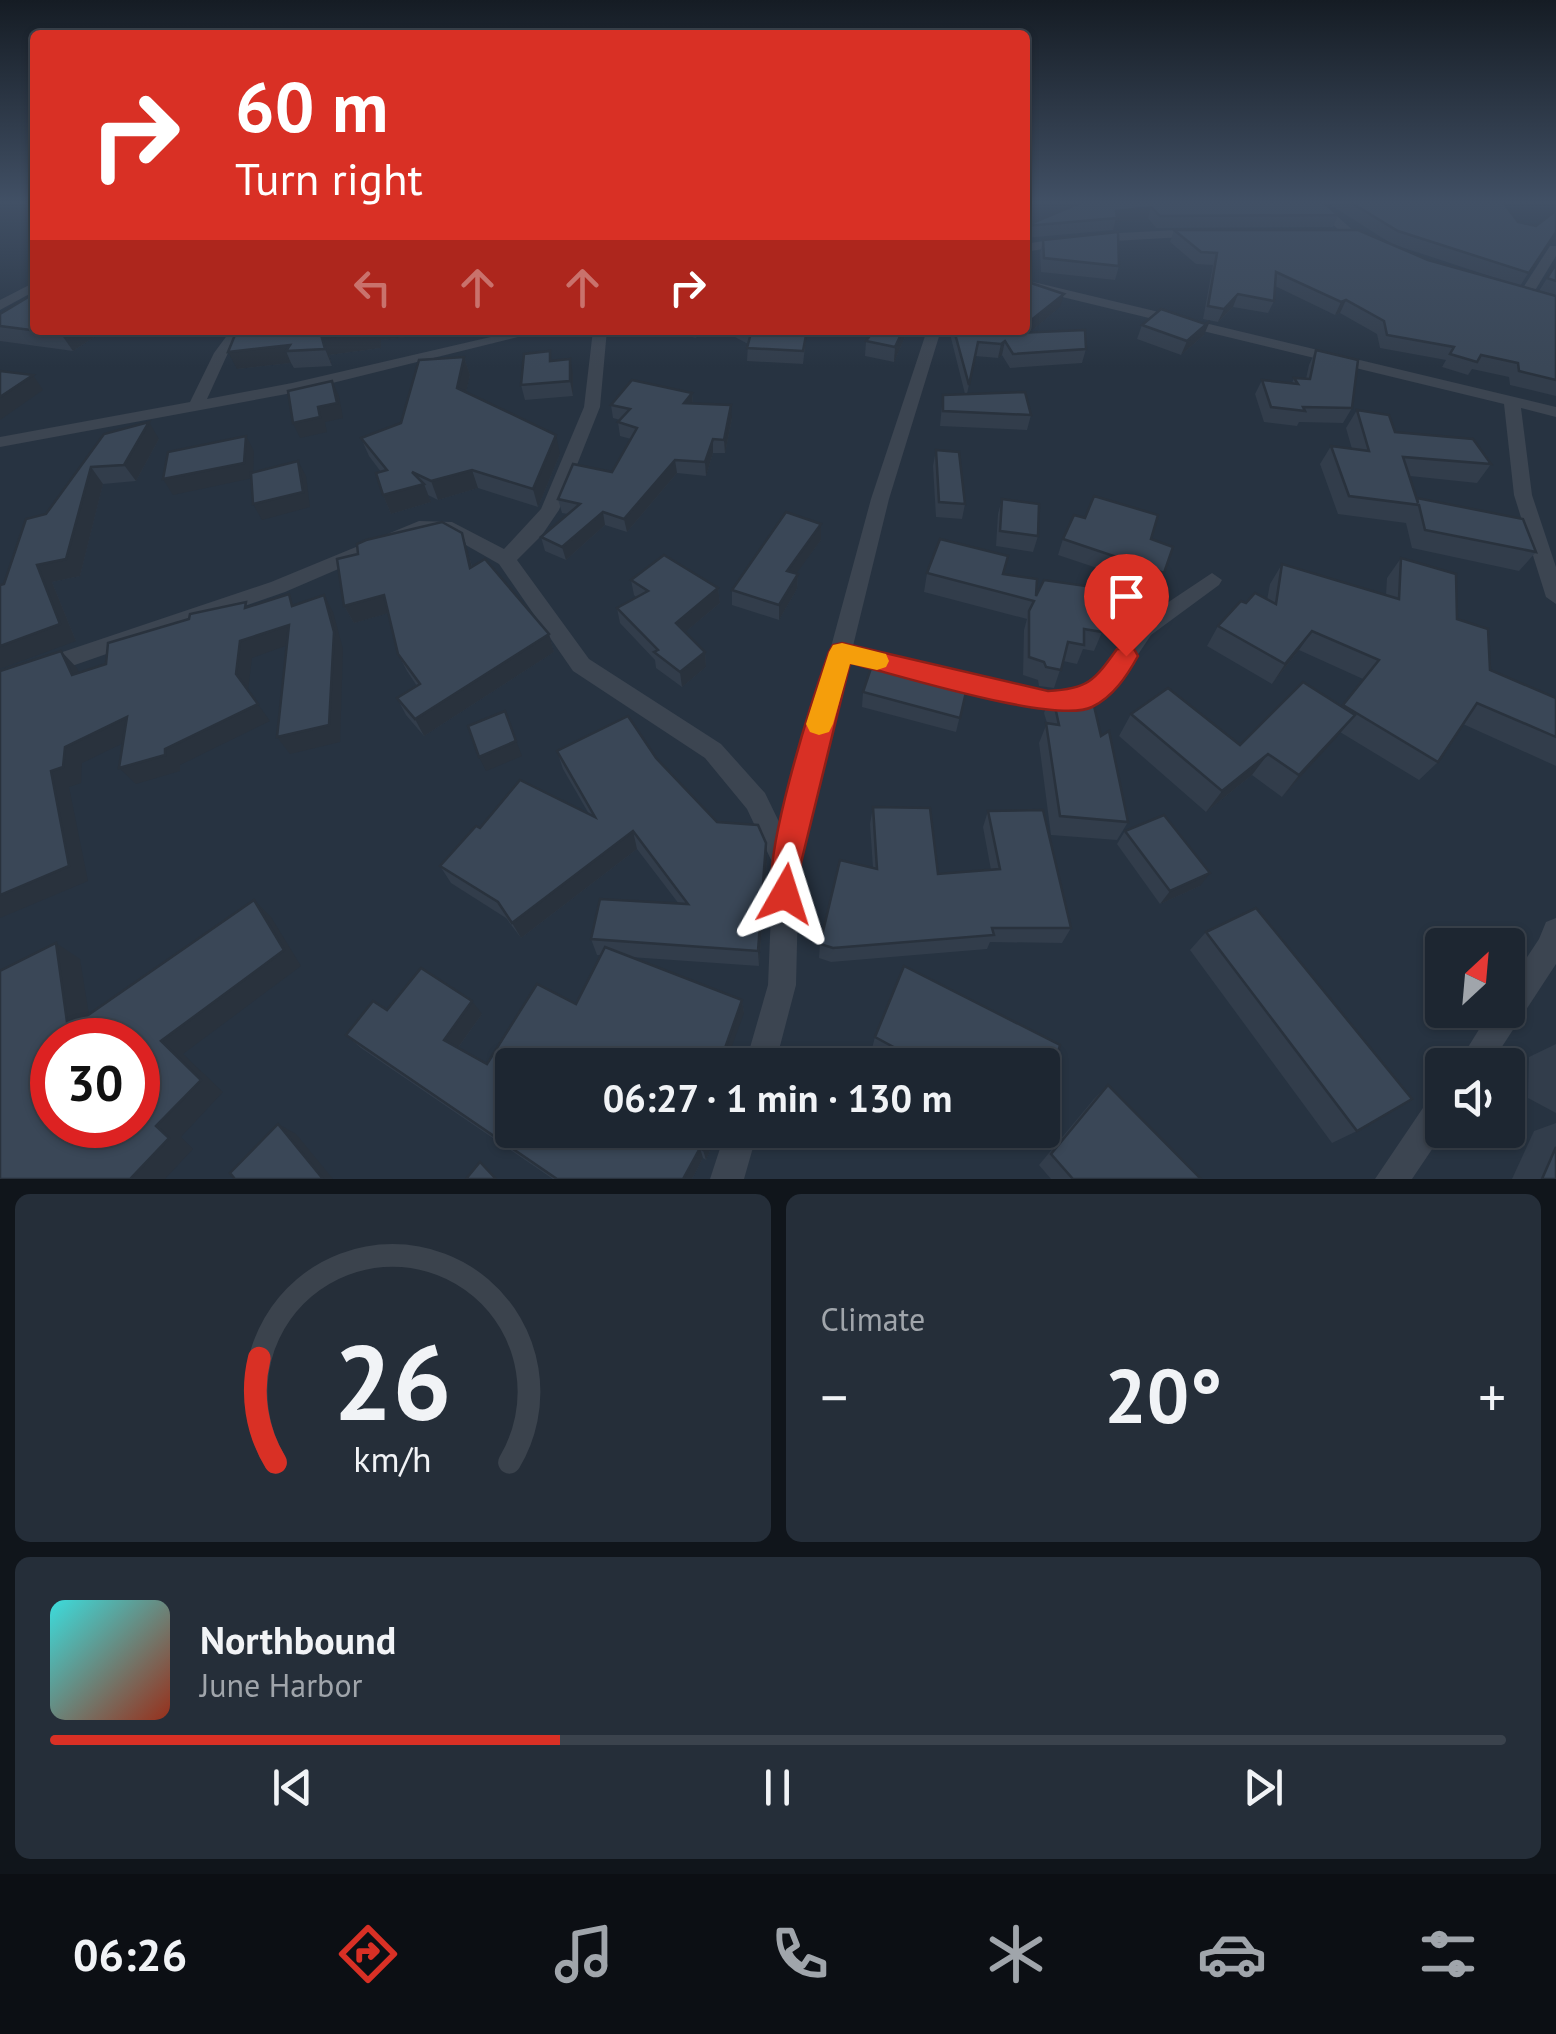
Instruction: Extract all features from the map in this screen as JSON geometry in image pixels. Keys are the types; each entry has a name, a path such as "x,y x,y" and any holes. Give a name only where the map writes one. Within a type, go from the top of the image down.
{"street":[{"path":"1526,294 1549,257"},
{"path":"1030,285 1556,412"},
{"path":"1507,288 1541,299"},
{"path":"0,306 30,289"},
{"path":"196,406 221,352 234,335"},
{"path":"0,442 292,388 518,335"},
{"path":"506,558 535,531 550,510 592,408 599,335"},
{"path":"765,1048 782,985 786,863 880,499 932,335"},
{"path":"1512,402 1523,495 1556,597"},
{"path":"0,682 278,587 418,526 446,526 506,558 581,664 713,751 756,801 786,863"},
{"path":"842,652 1048,701 1084,700 1107,683 1144,629 1212,580"},
{"path":"1483,1048 1556,932"},
{"path":"1392,1179 1425,1131"},
{"path":"727,1179 736,1148"}],"building":[{"path":"1119,257 1119,266 1044,258"},
{"path":"1216,257 1421,257 1556,296 1556,380 1519,371 1518,363 1481,355 1477,362 1450,354 1454,347 1387,335 1384,321 1346,300 1341,302 1276,272 1274,301 1238,294 1224,309 1208,306"},
{"path":"1479,257 1540,257 1529,273"},
{"path":"1556,264 1556,281 1547,278"},
{"path":"1030,283 1064,294 1030,321"},
{"path":"30,296 30,330 0,326 0,314"},
{"path":"1161,309 1205,324 1210,321 1187,341 1142,325"},
{"path":"1085,330 1086,349 1013,354 1005,341 978,342 969,385 955,335"},
{"path":"235,335 342,335 322,338 325,349 286,351 290,345 228,352"},
{"path":"750,335 806,335 803,351 747,348"},
{"path":"870,335 901,335 895,347 866,341"},
{"path":"1316,350 1358,360 1352,408 1303,407 1305,411 1271,407 1262,380 1298,384 1294,378 1310,379"},
{"path":"550,351 550,361 570,359 570,381 521,385 524,354"},
{"path":"464,357 457,388 556,435 533,489 472,470 431,481 412,472 424,484 383,495 376,473 387,470 361,438 401,423 419,360"},
{"path":"0,371 33,375 0,397"},
{"path":"632,380 692,393 684,403 731,405 724,440 713,439 705,462 675,460 624,519 603,512 562,547 541,537 580,504 558,499 573,464 612,472 637,428 618,422 630,409 611,405"},
{"path":"332,381 337,403 318,407 320,417 293,423 288,391"},
{"path":"1025,392 1031,415 943,411 943,395"},
{"path":"1357,410 1389,415 1395,432 1473,439 1491,464 1403,457 1418,503 1417,498 1523,519 1536,552 1425,530 1419,505 1349,496 1331,446 1369,451"},
{"path":"149,422 124,465 91,467 66,559 37,565 60,624 0,646 0,585 4,584 26,519 46,514 104,434"},
{"path":"246,436 244,463 163,479 168,452"},
{"path":"936,450 959,452 965,504 939,502"},
{"path":"298,461 303,492 253,504 251,473"},
{"path":"1094,496 1158,515 1151,539 1173,547 1164,573 1063,539 1074,515 1085,518"},
{"path":"1002,499 1039,504 1038,536 1000,531"},
{"path":"786,512 821,524 787,571 798,574 779,605 732,590"},
{"path":"442,522 462,533 470,568 485,559 549,634 415,719 397,698 420,684 398,654 384,595 344,606 337,559 358,554 357,544 366,540"},
{"path":"940,539 1008,556 1003,574 1037,579 1036,596 1044,580 1100,588 1102,632 1084,629 1084,645 1068,642 1061,670 1046,667 1044,662 1029,657 1029,611 1034,601 927,573"},
{"path":"664,555 718,588 676,623 705,652 680,672 654,652 658,650 617,608 648,591 631,580"},
{"path":"1401,558 1456,574 1457,619 1488,629 1490,670 1556,698 1556,737 1477,703 1438,762 1343,705 1379,660 1312,631 1285,664 1218,626 1241,601 1246,603 1255,593 1276,604 1282,564 1399,599"},
{"path":"289,594 292,606 324,595 334,632 329,725 277,737 289,625 240,641 236,674 258,704 165,749 165,755 119,768 127,717 65,747 63,767 51,771 69,866 0,895 0,671 61,651 72,675 106,664 108,643 189,619 190,614 246,602 245,608"},
{"path":"875,656 969,679 960,718 863,692"},
{"path":"1303,682 1355,715 1299,775 1268,754 1222,791 1131,714 1168,688 1240,745"},
{"path":"1052,693 1091,693 1101,736 1109,731 1128,822 1060,816 1046,723 1059,725"},
{"path":"505,711 516,741 479,757 468,726"},
{"path":"628,716 656,758 717,822 758,825 766,843 758,951 591,939 600,899 688,904 633,831 512,923 498,902 440,866 476,826 480,828 520,780 595,817 557,751"},
{"path":"873,807 930,808 938,874 1000,869 988,811 1043,810 1071,928 992,928 994,935 833,948 820,944 840,860 877,869"},
{"path":"1164,815 1210,873 1170,891 1125,831"},
{"path":"254,900 284,950 161,1041 201,1080 160,1122 160,1018 84,1018"},
{"path":"1256,908 1412,1099 1357,1131 1206,932"},
{"path":"56,943 66,1018 30,1018 30,1148 159,1148 130,1179 0,1179 0,971"},
{"path":"605,947 742,1000 725,1048 497,1048 537,984 576,1004"},
{"path":"904,966 1060,1045 895,1048 875,1037"},
{"path":"421,968 472,1001 444,1040 487,1064 495,1051 495,1137 346,1035 373,1001 387,1010"},
{"path":"1108,1085 1201,1179 1073,1179 1051,1154 1060,1148"},
{"path":"278,1124 323,1179 235,1179 230,1173"},
{"path":"160,1130 169,1138 160,1147"},
{"path":"1556,1147 1556,1179 1542,1179"},
{"path":"512,1148 700,1148 683,1179 557,1179"},
{"path":"480,1162 496,1179 466,1179"}],"slow traffic":[{"path":"819,724 842,652 877,661"}],"route":[{"path":"785,894 786,863 826,698 842,652 1048,701 1084,700 1107,683 1126,656"}]}
